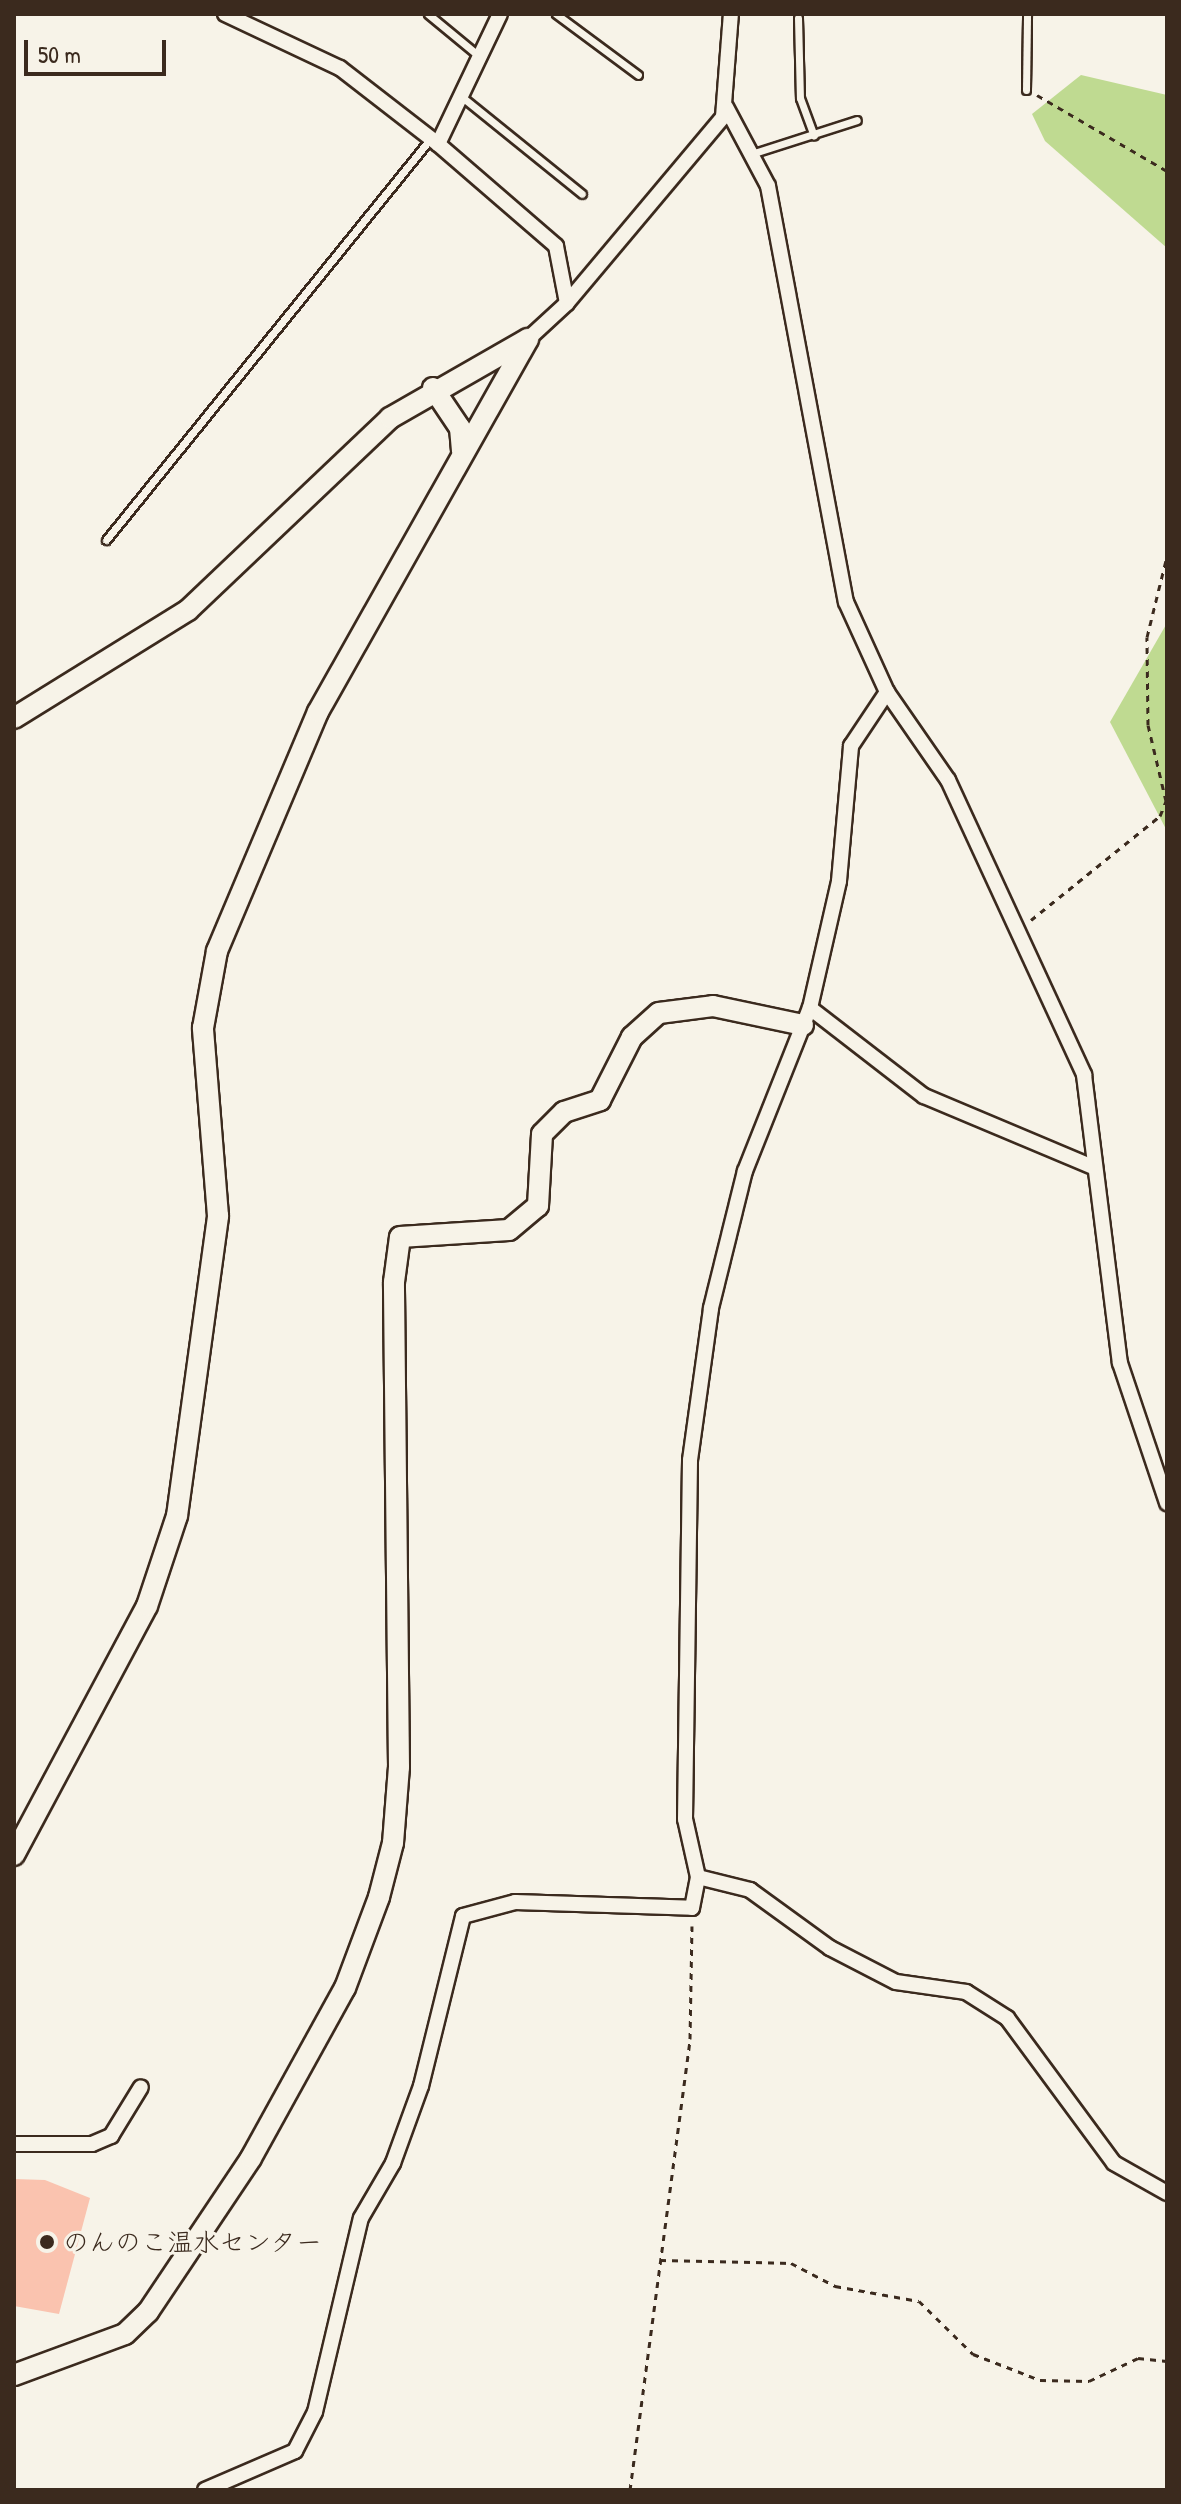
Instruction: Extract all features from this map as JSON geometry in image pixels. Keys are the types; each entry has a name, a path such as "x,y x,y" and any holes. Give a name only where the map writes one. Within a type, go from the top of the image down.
{"street":[{"path":"225,14 340,68 434,141 556,246 567,303"},
{"path":"434,141 462,97 500,14"},
{"path":"731,14 726,107 768,186 846,602 887,692 948,780 1084,1075 1093,1167 1120,1363 1167,1503"},
{"path":"14,718 188,610 390,418 433,388 528,339 567,303 680,173 726,107"},
{"path":"14,1855 147,1606 177,1516 218,1216 203,1028 217,951 318,712 462,451 528,339"},
{"path":"433,388 460,428 462,451"},
{"path":"205,2490 295,2451 315,2412 361,2218 393,2163 421,2086 463,1916 515,1902 692,1908 698,1877 685,1819 690,1460 711,1308 745,1171 807,1016 839,881 851,746 887,692"},
{"path":"14,2375 125,2334 148,2312 251,2158 345,1988 379,1897 393,1843 399,1767 394,1282 400,1237 509,1230 538,1206 542,1134 564,1112 600,1100 632,1037 659,1013 713,1006 807,1016 924,1096 1093,1167"},
{"path":"698,1877 750,1890 830,1948 896,1982 966,1992 1007,2018 1114,2163 1167,2193"},
{"path":"14,2144 92,2144 111,2136 141,2087"}],"lane":[{"path":"428,14 481,58"},
{"path":"556,14 638,75"},
{"path":"1026,90 1027,14"},
{"path":"798,18 800,98 814,136"},
{"path":"462,97 582,194"},
{"path":"751,154 857,120"},
{"path":"106,540 434,141"}],"path":[{"path":"1026,90 1167,171"},
{"path":"1016,932 1160,816 1166,801 1148,725 1147,637 1167,556"},
{"path":"630,2490 690,2039 692,1908"},
{"path":"660,2260 791,2263 835,2286 919,2301 973,2354 1040,2380 1089,2381 1138,2358 1167,2361"}],"green space":[{"path":"1081,75 1167,95 1167,248 1045,141 1032,114"},
{"path":"1167,623 1167,831 1110,722"}],"building":[{"name":"のんのこ温水センター","path":"14,2179 45,2180 90,2198 59,2314 14,2306"}],"place":[{"name":"のんのこ温水センター","path":"47,2242"}]}
